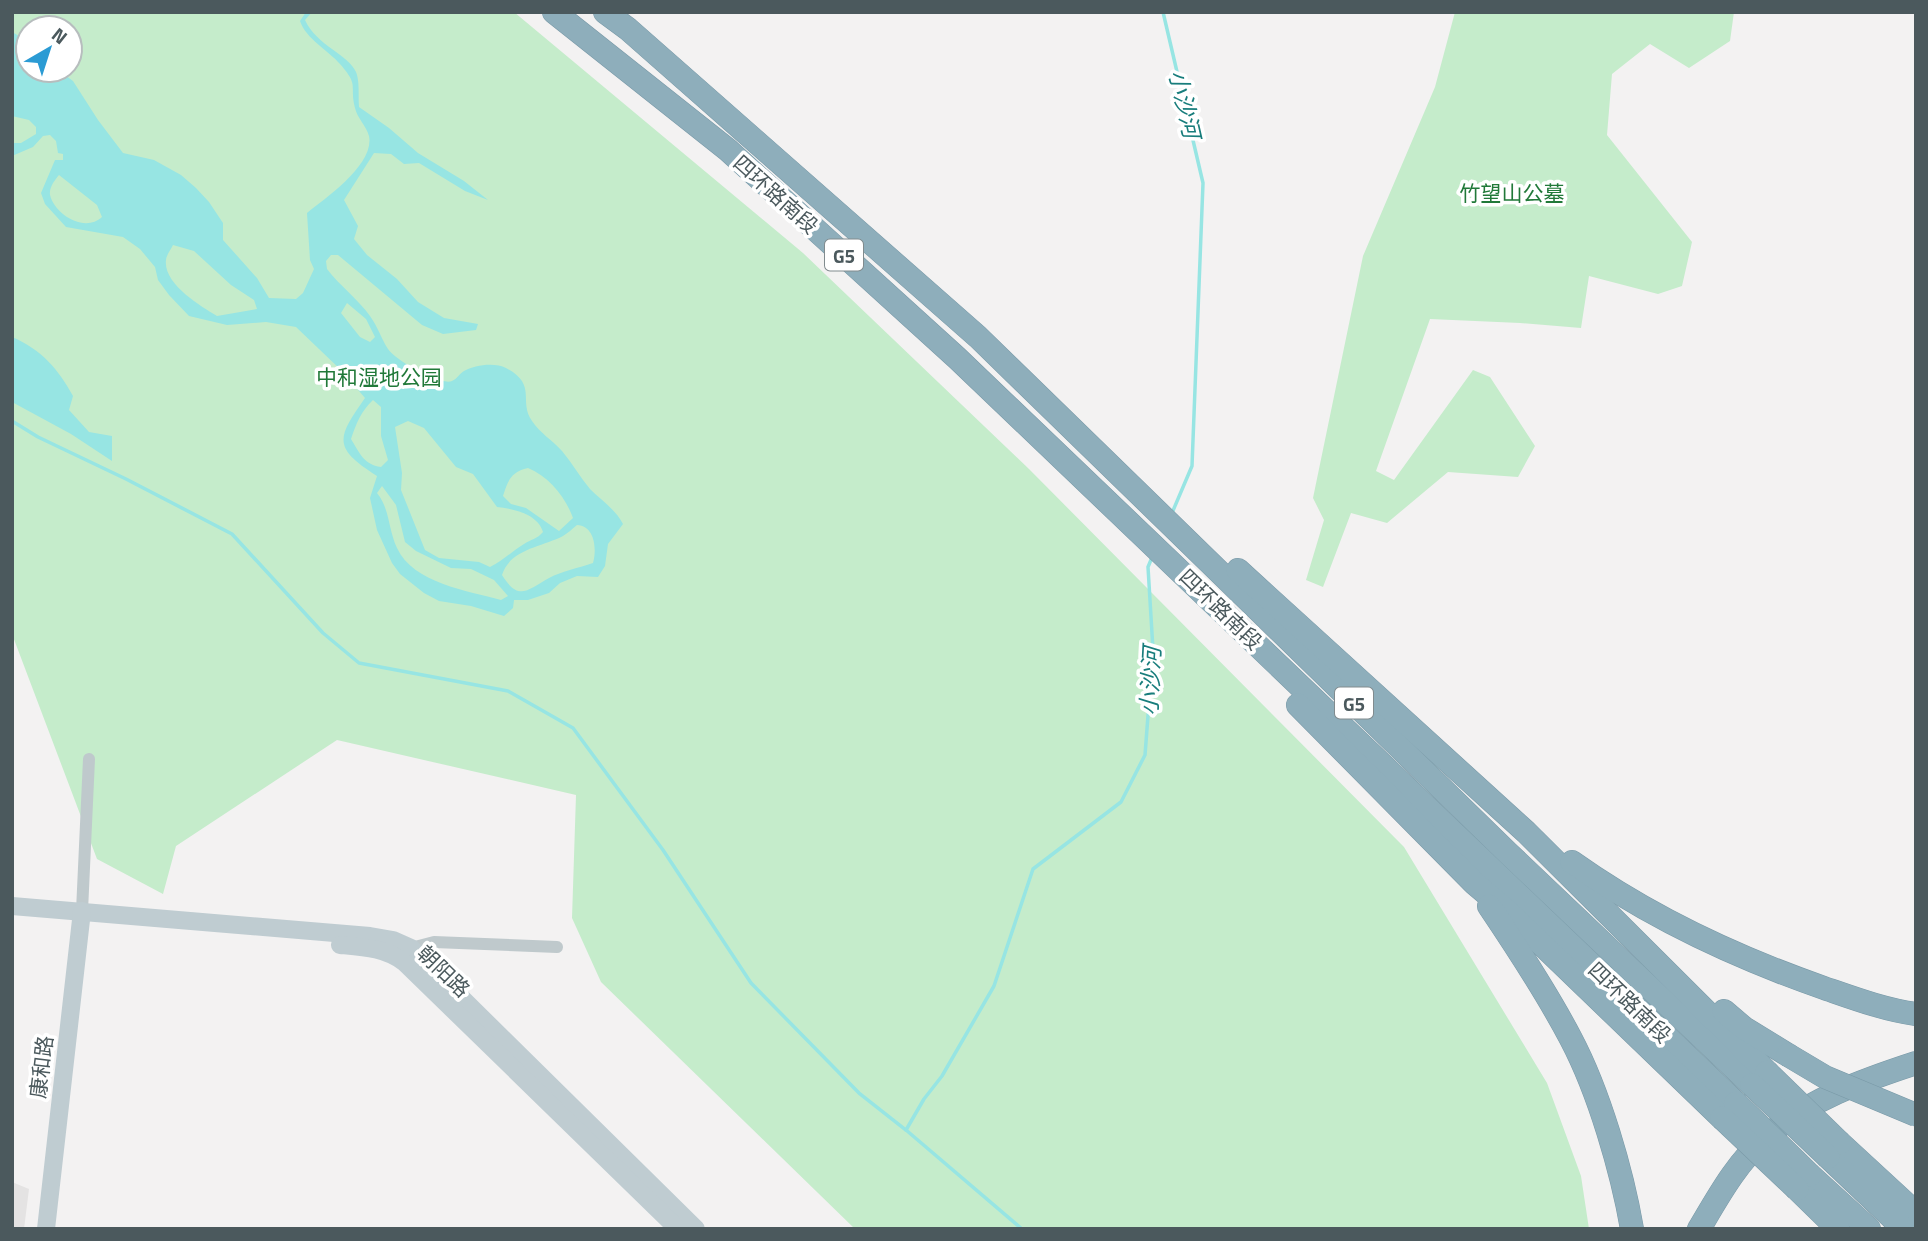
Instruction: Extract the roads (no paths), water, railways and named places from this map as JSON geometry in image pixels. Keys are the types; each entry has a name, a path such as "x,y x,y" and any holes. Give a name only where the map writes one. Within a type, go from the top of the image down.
{"highway":[{"name":"四环路南段","path":"554,12 728,150 957,358 1483,876 1506,905 1803,1182 1869,1229"},
{"name":"四环路南段","path":"605,12 628,29 978,337 1130,477 1508,853 1760,1078 1834,1150 1904,1229"},
{"path":"1199,544 1552,852 1664,920 1780,973 1858,1000 1916,1014"},
{"path":"1552,852 1760,1078"},
{"path":"1506,905 1572,1041 1596,1098 1626,1191 1632,1229"},
{"path":"1627,931 1744,1028 1825,1077 1916,1115"},
{"path":"1699,1229 1726,1183 1774,1130 1794,1115 1826,1098 1916,1063"},
{"path":"1834,1150 1916,1213"},
{"path":"1803,1182 1838,1229"},
{"path":"1626,1191 1627,1229"}],"main road":[{"name":"朝阳路","path":"12,906 374,948 396,955 678,1229"},
{"name":"朝阳路","path":"12,917 82,916 370,936 393,940 411,948"},
{"name":"康和路","path":"46,1229 82,916"},
{"path":"411,948 696,1229"}],"street":[{"path":"82,916 89,759"},
{"name":"朝阳路","path":"411,948 433,942 557,947"}],"water":[{"path":"306,12 312,12 305,20 310,29 352,66 358,80 359,107 418,153 464,181 488,200 465,191 419,163 404,164 391,154 374,153 344,200 358,226 354,239 367,255 397,279 418,302 444,318 478,324 476,330 443,334 422,325 338,255 331,255 326,261 327,269 370,316 392,354 418,371 446,382 454,380 473,367 485,365 496,365 516,374 525,387 528,414 532,421 562,451 590,489 623,524 608,544 605,566 598,577 577,576 560,583 549,593 528,600 514,600 513,608 504,616 471,606 439,601 424,593 400,574 377,530 370,498 377,476 352,458 346,450 344,433 365,398 342,371 296,327 266,322 227,325 189,316 158,280 155,267 140,249 123,237 66,227 45,204 41,193 55,160 63,160 63,154 58,153 56,141 50,135 43,136 33,147 12,156 12,143 21,143 36,134 36,127 29,120 12,116 12,32 14,84 75,84 123,153 154,160 181,175 209,202 223,223 223,240 257,278 269,298 296,299 303,293 314,269 310,260 307,213 357,169 369,147 369,136 356,112 350,77 300,21","holes":["59,175 97,205 102,217 87,223 64,215 50,195 51,186","173,245 194,251 231,285 254,300 257,309 217,316 193,300 177,286 167,269 166,258","347,303 366,319 375,337 370,342 360,337 341,313","373,400 381,407 381,436 388,460 381,467 366,461 351,439 357,423","408,421 424,428 456,467 473,474 497,507 531,517 543,532 490,567 479,562 439,558 425,550 401,490 402,473 395,427","528,468 549,482 566,502 573,518 559,531 526,508 511,504 503,496 514,474","382,486 396,505 405,542 416,551 451,568 471,569 494,580 508,596 501,600 458,589 415,570 397,548 387,512 377,493","577,525 588,529 591,534 595,551 593,563 554,576 524,591 513,589 502,575 512,559 563,536"]},
{"path":"12,337 32,348 55,369 73,396 69,410 89,432 112,436 112,461 71,434 12,402"}],"waterway":[{"name":"小沙河","path":"1163,12 1203,183 1192,466 1172,513"},
{"path":"12,421 38,437 232,534 323,633 359,663 508,691 573,728 663,850 751,983 859,1093 906,1130"},
{"name":"小沙河","path":"1022,1229 906,1130 924,1099 942,1076 994,986 1033,869 1121,802 1145,755 1153,650 1148,567 1153,555"}],"park label":[{"name":"竹望山公墓","path":"1512,193"},
{"name":"中和湿地公园","path":"379,377"}]}
